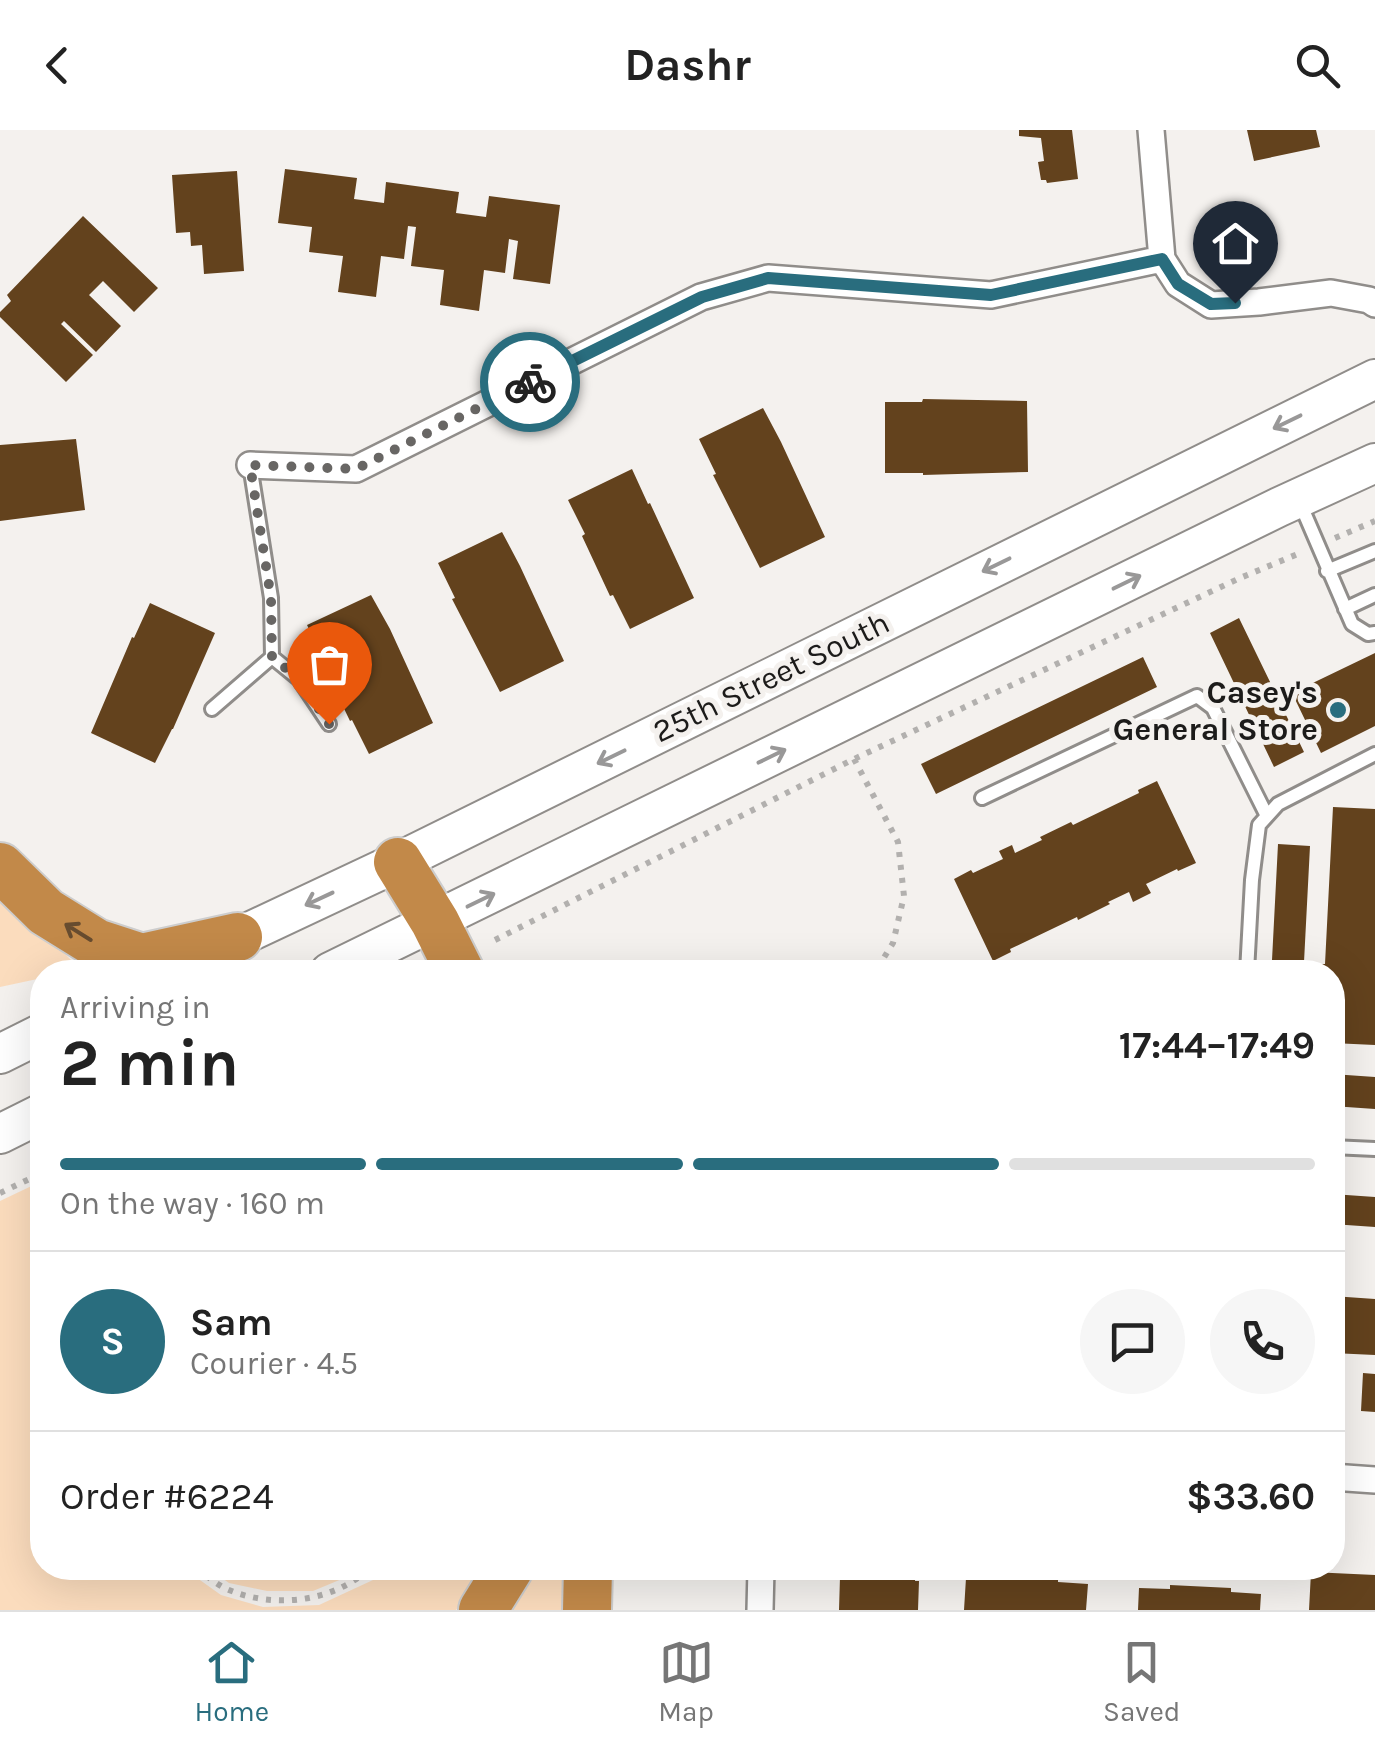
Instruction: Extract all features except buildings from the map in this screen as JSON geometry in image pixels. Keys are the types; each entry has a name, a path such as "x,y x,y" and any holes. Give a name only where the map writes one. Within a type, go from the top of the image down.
{"highway":[{"path":"398,862 454,960"},
{"path":"0,867 46,912 96,943 142,958 238,937"},
{"path":"482,1610 501,1580"},
{"path":"586,1610 587,1580"}],"main road":[{"name":"25th Street South","path":"191,960 398,862 1375,379"},
{"path":"355,960 1375,462"},
{"path":"0,1054 30,1039"},
{"path":"0,1134 30,1119"}],"street":[{"path":"1151,130 1162,259 1178,284 1211,304 1331,294 1375,304"},
{"path":"250,465 356,469 702,297 768,278 991,295 1162,259"},
{"path":"1345,1479 1375,1480"},
{"path":"760,1610 761,1580"}],"lane":[{"path":"250,465 271,598 272,657 299,679 329,724"},
{"path":"1298,498 1352,624 1368,634 1375,633"},
{"path":"1327,571 1375,551"},
{"path":"1345,609 1375,594"},
{"path":"212,709 272,657"},
{"path":"982,798 1197,696 1213,708 1267,816"},
{"path":"1248,960 1259,825 1278,804 1375,754"},
{"path":"1345,1148 1375,1149"}],"path":[{"path":"495,940 854,759 1240,578 1375,521"},
{"path":"854,759 898,842 904,896 894,943 883,960"},
{"path":"0,1193 30,1179"},
{"path":"213,1580 226,1589 259,1598 295,1601 358,1580"}],"shaded area":[{"path":"0,888 71,960 30,960 30,981 0,987"},
{"path":"30,1187 30,1580 200,1580 221,1595 263,1607 319,1605 373,1580 478,1580 456,1610 0,1610 0,1201"},
{"path":"225,1580 339,1580 313,1591 267,1591"},
{"path":"522,1580 571,1580 570,1610 506,1610"}],"way so far":[{"path":"329,724 299,679 272,657 271,598 250,465 356,469 530,382"}],"place":[{"name":"Casey's General Store","path":"1338,710"}],"route":[{"path":"530,382 702,297 768,278 991,295 1162,259 1178,284 1211,304 1235,303"}]}
